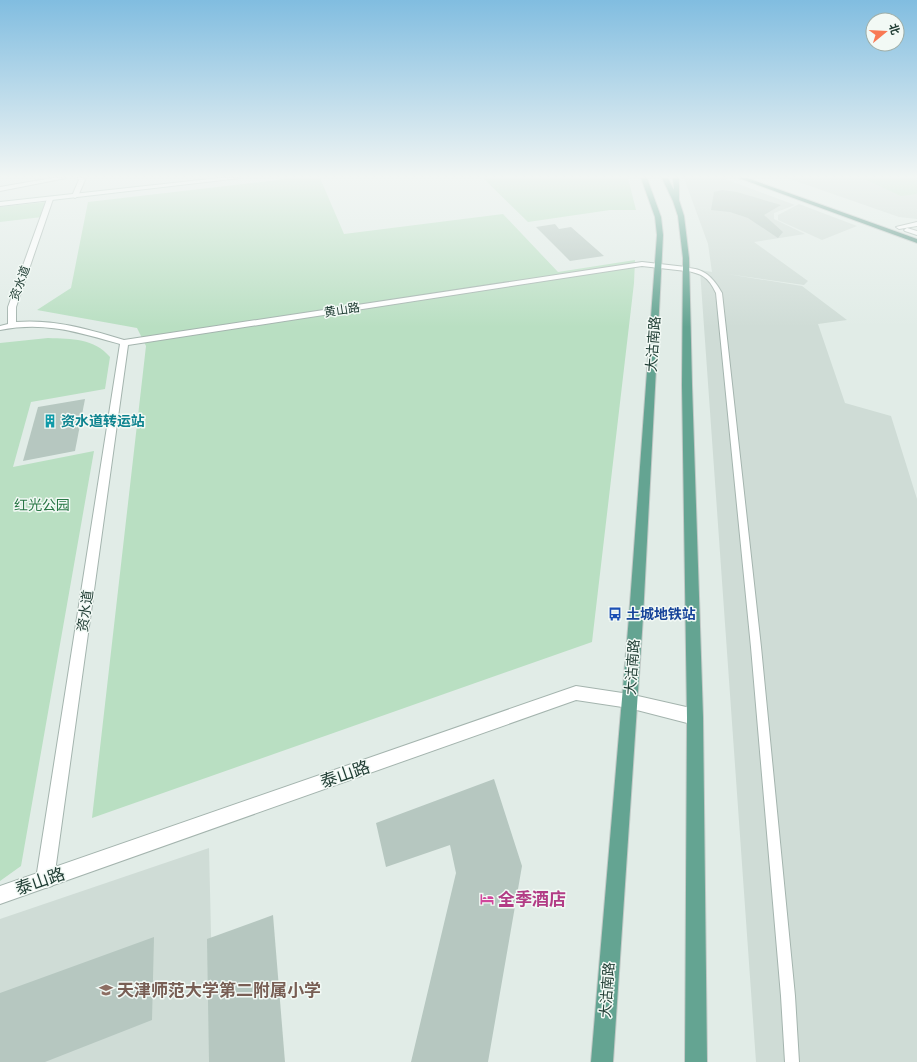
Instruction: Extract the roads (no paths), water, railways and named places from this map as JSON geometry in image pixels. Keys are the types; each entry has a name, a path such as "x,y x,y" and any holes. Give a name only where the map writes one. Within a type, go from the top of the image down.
{"highway":[{"path":"878,228 896,234"},
{"path":"900,228 907,230"}],"main road":[{"name":"大沽南路","path":"602,1062 629,701 660,228"},
{"path":"683,228 686,269 687,385 695,717 696,1062"}],"street":[{"name":"资水道","path":"12,324 12,306 41,228"},
{"path":"907,230 917,233"},
{"path":"896,234 917,242"},
{"name":"黄山路","path":"0,328 12,324 40,323 66,326 124,343 642,264 686,269"},
{"name":"资水道","path":"45,879 124,343"},
{"name":"泰山路","path":"0,895 576,693 629,701 695,717"}],"lane":[{"path":"686,269 704,272 710,276 719,292 756,646 787,980 792,1062"}],"place":[{"name":"资水道转运站","path":"50,421"},
{"name":"土城地铁站","path":"615,614"},
{"name":"全季酒店","path":"487,899"},
{"name":"天津师范大学第二附属小学","path":"106,990"}],"park label":[{"name":"红光公园","path":"42,505"}]}
